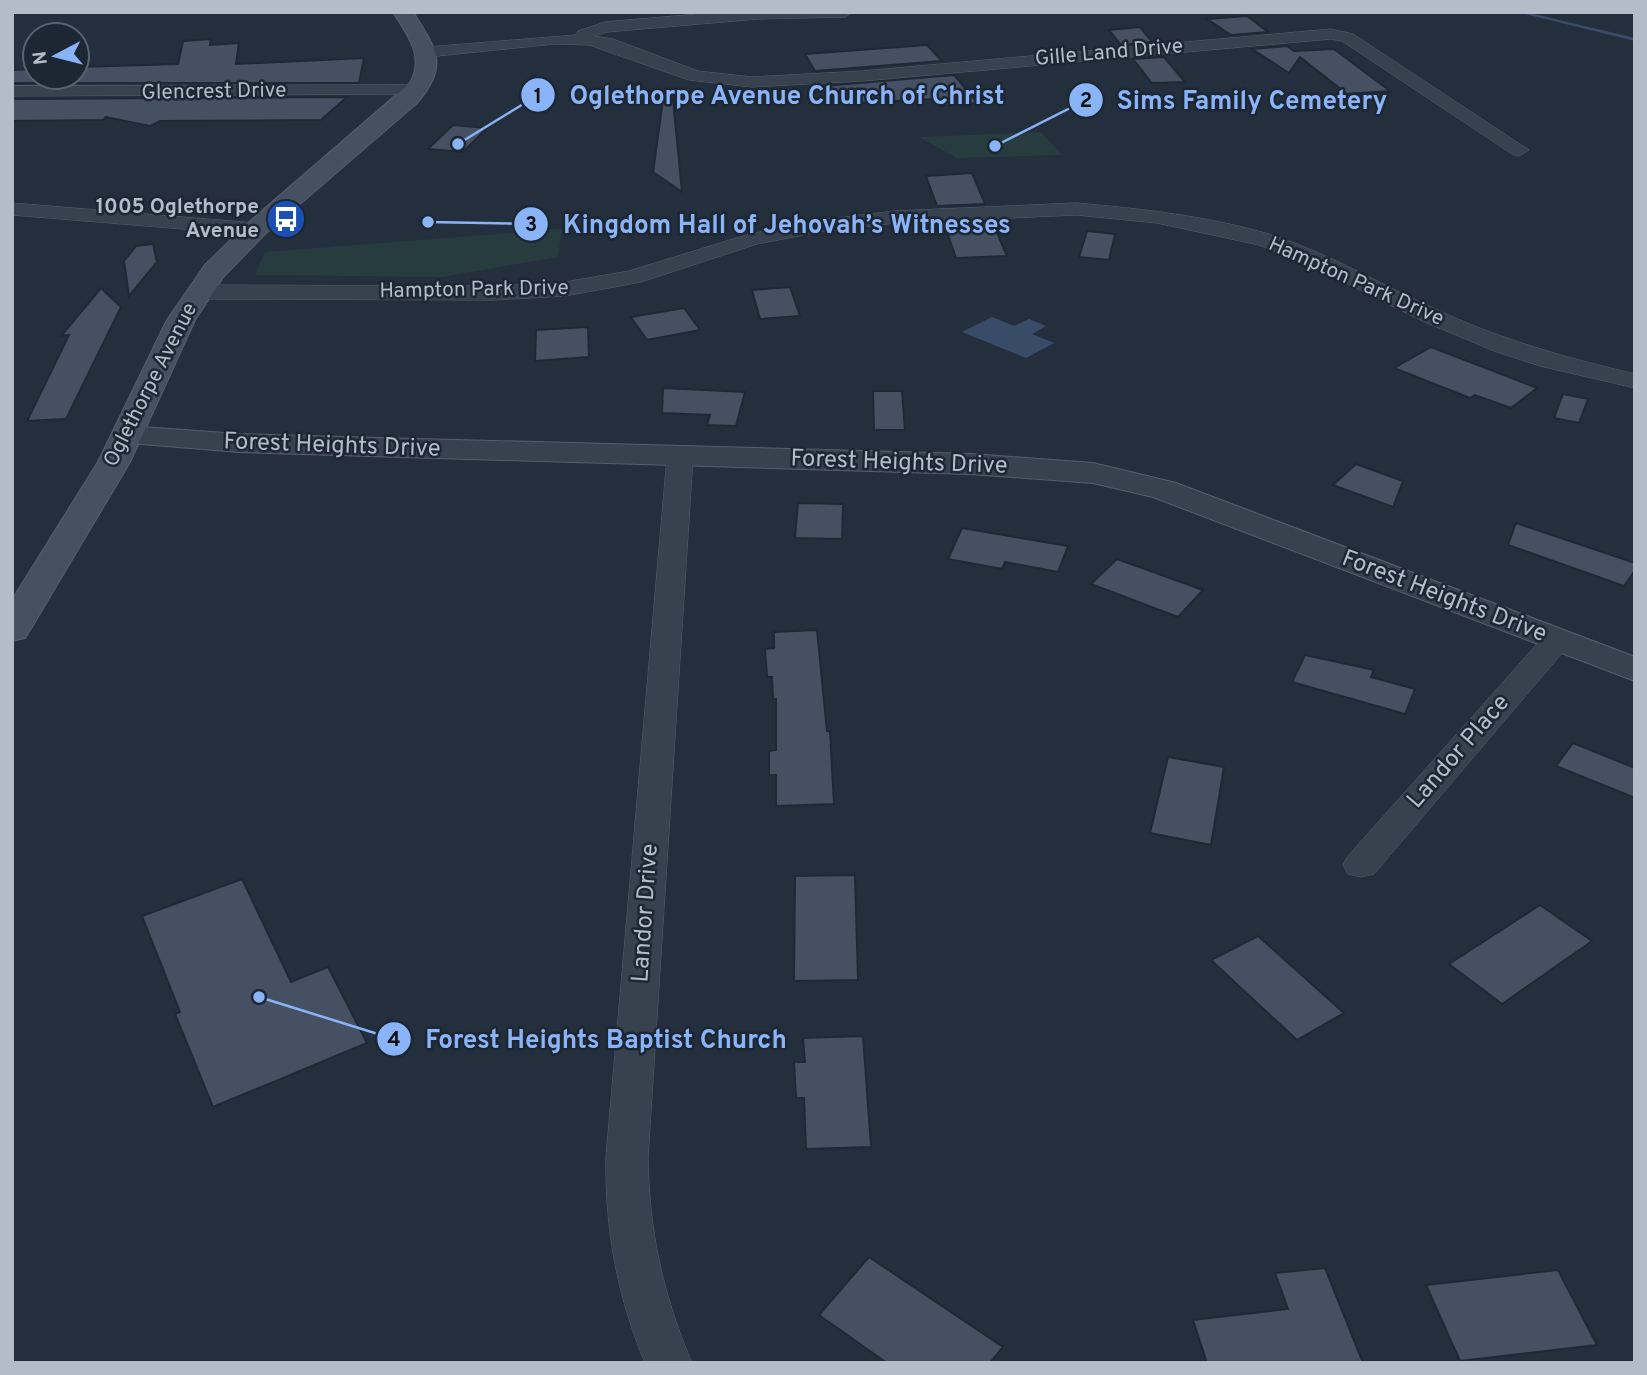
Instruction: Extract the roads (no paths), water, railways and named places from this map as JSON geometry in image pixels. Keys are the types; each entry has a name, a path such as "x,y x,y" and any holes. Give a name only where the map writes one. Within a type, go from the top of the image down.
{"main road":[{"path":"403,12 427,52 429,69 417,90"},
{"name":"Oglethorpe Avenue","path":"12,630 128,435 181,320 198,292 214,271 256,229 417,90"}],"street":[{"path":"578,39 593,30 611,27 769,13 845,12"},
{"name":"Gille Land Drive","path":"427,52 578,39 607,43 695,76 752,82 1338,34 1347,37 1519,150"},
{"name":"Glencrest Drive","path":"12,91 417,90"},
{"path":"12,209 256,229"},
{"name":"Hampton Park Drive","path":"198,292 494,293 565,289 633,277 753,239 818,226 895,217 1077,209 1157,216 1265,240 1319,261 1492,342 1548,361 1635,381"},
{"name":"Forest Heights Drive","path":"128,435 218,443 1037,467 1128,480 1635,670"},
{"name":"Landor Drive","path":"669,1363 647,1314 632,1258 626,1209 627,1157 680,457"},
{"name":"Landor Place","path":"1361,865 1557,639"}],"water":[{"path":"992,317 1014,326 1029,319 1046,326 1032,334 1054,343 1026,358 962,332"}],"waterway":[{"path":"1519,12 1635,40"}],"place":[{"name":"Oglethorpe Avenue Church of Christ","path":"458,144"},
{"name":"Sims Family Cemetery","path":"995,146"},
{"name":"1005 Oglethorpe Avenue","path":"286,219"},
{"name":"Kingdom Hall of Jehovah’s Witnesses","path":"428,222"},
{"name":"Forest Heights Baptist Church","path":"259,997"}]}
